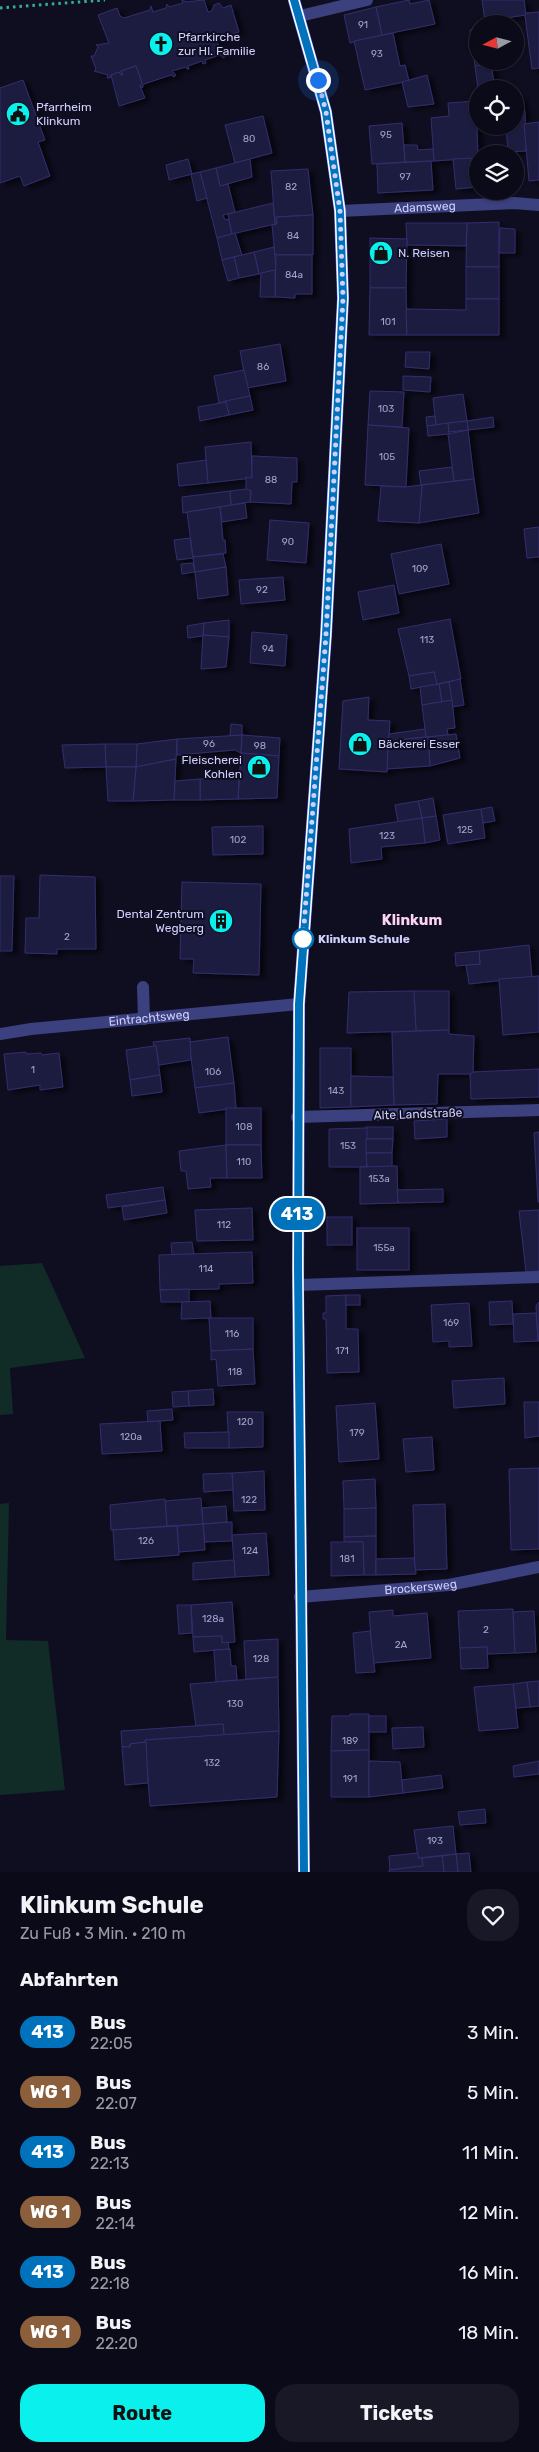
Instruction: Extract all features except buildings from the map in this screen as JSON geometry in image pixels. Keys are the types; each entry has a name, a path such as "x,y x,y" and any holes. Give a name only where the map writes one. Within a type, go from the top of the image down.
{"main road":[{"path":"294,0 326,112 340,211 343,298 339,418 299,1004 297,1117 304,1872"}],"street":[{"path":"300,16 367,0"},
{"name":"Adamsweg","path":"340,211 514,203 539,205"},
{"path":"143,987 144,1019"},
{"name":"Eintrachtsweg","path":"0,1034 31,1029 299,1004"},
{"name":"Alte Landstraße","path":"297,1117 539,1110"},
{"path":"298,1286 539,1277"},
{"name":"Brockersweg","path":"300,1597 449,1585 539,1566"}],"path":[{"path":"0,8 105,0"}],"green space":[{"path":"42,1263 85,1358 10,1368 13,1414 0,1415 0,1266"},
{"path":"9,1503 6,1640 48,1641 65,1790 0,1795 0,1504"}],"bus line":[{"name":"413","path":"294,0 326,112 340,211 343,298 339,418 326,635 306,882 299,1004 297,1117 304,1872"}],"place":[{"name":"Pfarrkirche zur Hl. Familie","path":"161,44"},
{"name":"Pfarrheim Klinkum","path":"18,114"},
{"name":"N. Reisen","path":"381,253"},
{"name":"Bäckerei Esser","path":"360,744"},
{"name":"Fleischerei Kohlen","path":"259,767"},
{"name":"Dental Zentrum Wegberg","path":"221,921"},
{"name":"Klinkum Schule","path":"303,939"}],"district":[{"name":"Klinkum","path":"412,920"}],"route":[{"path":"303,939 326,635 339,418 343,298 340,211 326,112 318,80"}]}
